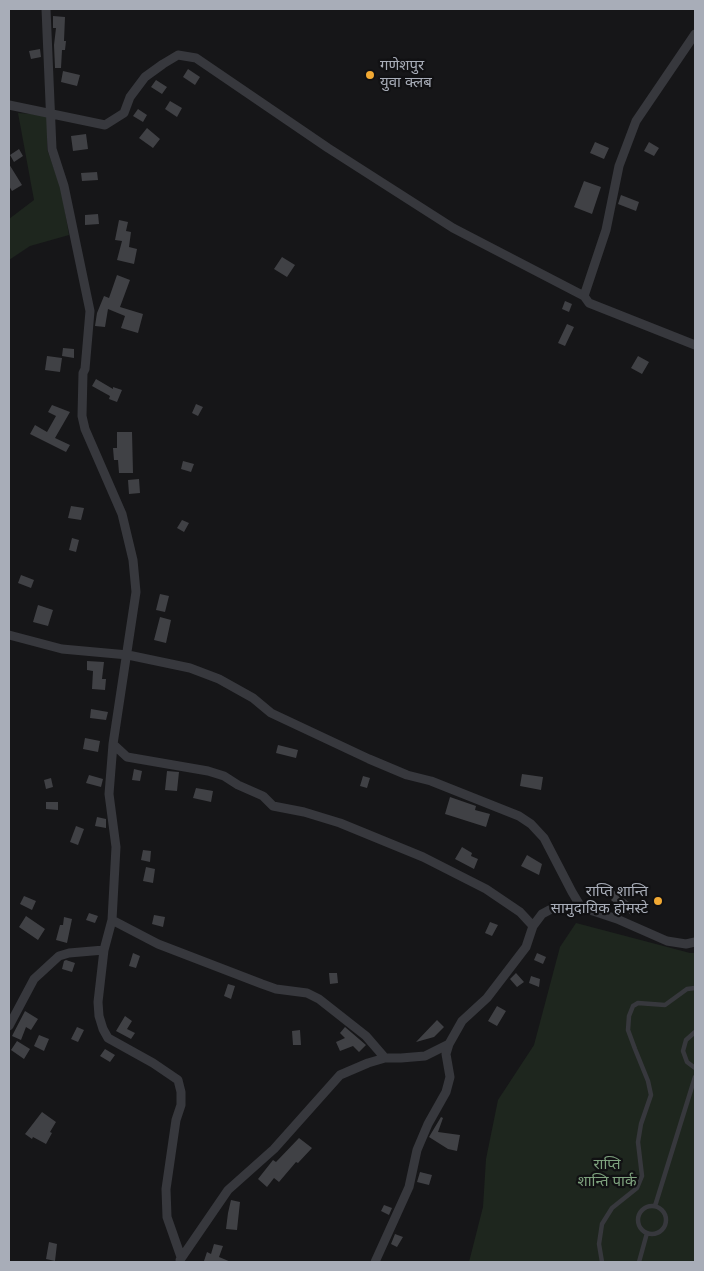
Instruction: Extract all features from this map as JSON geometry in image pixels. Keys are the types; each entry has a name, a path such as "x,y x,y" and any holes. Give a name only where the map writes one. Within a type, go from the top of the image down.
{"street":[{"path":"46,9 52,149 64,186 90,310 85,369 83,373 82,416 85,429 122,514 133,560 136,592 128,656 113,744 110,794 116,847 112,920 104,950 98,1002 99,1016 108,1038 153,1063 178,1080 181,1092 181,1105 176,1120 166,1189 167,1218 180,1260"},
{"path":"584,296 606,230 619,166 636,120 695,34"},
{"path":"9,105 105,125 124,113 130,97 145,77 162,64 178,55 196,58 328,148 453,228 584,296 589,303 695,345"},
{"path":"9,635 62,649 128,656 190,668 220,679 252,698 271,713 369,759 407,776 431,782 519,816 531,824 544,838 581,907"},
{"path":"113,744 127,757 208,771 224,776 262,796 273,806 304,812 340,823 423,857 486,889 520,912 533,926"},
{"path":"375,1262 409,1187 417,1150 428,1124 446,1092 450,1077 446,1054 449,1044 462,1021 487,998 526,947 533,926 542,914 555,907 581,907 667,940 686,944 695,942"},
{"path":"112,920 158,944 262,984 307,993 366,1036 385,1058"},
{"path":"9,1026 34,979 59,956 69,953 104,950"},
{"path":"180,1260 228,1190 274,1148 340,1075 385,1058 425,1056 449,1044"}],"lane":[{"path":"602,1262 599,1244 602,1224 612,1208 637,1188 642,1176 638,1142 641,1124 651,1094 648,1081 628,1030 629,1016 633,1006 638,1002 664,1005 687,989 695,988"},
{"path":"695,1032 686,1040 683,1051 687,1062 695,1068"},
{"path":"654,1206 695,1077"},
{"path":"654,1206 664,1212 666,1223 661,1231 656,1234 647,1233 640,1228 638,1214 645,1207 654,1206"},
{"path":"639,1262 647,1233"}],"green space":[{"path":"18,113 47,115 47,149 61,188 69,235 30,246 9,260 9,219 34,200"},
{"name":"राप्ति शान्ति पार्क","path":"576,923 695,953 695,1262 469,1262 483,1207 486,1159 498,1100 534,1045 560,947"}],"building":[{"path":"53,16 65,17 64,41 66,41 65,50 62,50 61,68 55,68 54,45 56,28 53,28"},
{"path":"40,49 41,57 31,59 29,51"},
{"path":"188,69 200,77 195,85 183,77"},
{"path":"63,71 80,75 77,86 61,82"},
{"path":"156,80 167,87 162,94 151,87"},
{"path":"170,101 182,108 177,117 165,109"},
{"path":"138,109 147,115 143,122 133,116"},
{"path":"147,128 160,139 153,148 139,138"},
{"path":"86,134 88,149 73,151 71,136"},
{"path":"595,142 609,148 604,159 590,153"},
{"path":"649,142 659,148 654,156 644,151"},
{"path":"19,149 23,156 14,162 10,155"},
{"path":"9,164 22,185 12,191 9,186"},
{"path":"97,172 98,180 82,181 81,173"},
{"path":"584,181 601,187 592,214 574,207"},
{"path":"621,195 639,202 636,211 618,204"},
{"path":"98,214 99,224 85,225 85,215"},
{"path":"119,220 128,222 126,231 131,232 129,247 137,249 134,264 117,260 122,241 115,240"},
{"path":"282,257 295,265 287,277 274,269"},
{"path":"117,275 130,280 120,307 143,314 138,333 121,328 125,316 108,309 105,327 95,326 97,313 104,296 109,298"},
{"path":"565,301 572,304 569,312 562,309"},
{"path":"567,324 574,327 565,346 558,343"},
{"path":"63,348 74,349 74,358 62,356"},
{"path":"47,356 62,358 60,372 45,370"},
{"path":"638,356 649,362 642,374 631,368"},
{"path":"96,379 113,389 113,387 122,390 117,402 109,399 110,396 92,386"},
{"path":"196,404 203,407 198,416 192,413"},
{"path":"52,405 70,412 55,438 70,445 66,452 30,434 35,425 47,432 56,416 48,412"},
{"path":"117,432 132,432 133,473 119,473 118,460 114,460 113,448 117,448"},
{"path":"183,461 194,464 191,472 181,469"},
{"path":"139,479 140,493 129,494 128,480"},
{"path":"71,506 84,508 81,520 68,518"},
{"path":"182,520 189,523 184,532 177,528"},
{"path":"72,538 79,540 76,552 69,550"},
{"path":"21,575 34,580 31,588 18,583"},
{"path":"160,594 169,596 165,612 156,610"},
{"path":"38,605 53,610 48,626 33,622"},
{"path":"160,617 171,620 166,643 154,640"},
{"path":"87,661 104,662 102,679 106,679 105,690 92,689 93,671 87,670"},
{"path":"91,709 108,712 106,720 90,718"},
{"path":"85,738 100,741 98,752 83,749"},
{"path":"278,745 298,750 296,758 276,753"},
{"path":"134,769 142,771 140,781 132,780"},
{"path":"167,771 179,772 177,791 165,790"},
{"path":"522,774 543,777 541,790 520,786"},
{"path":"89,775 103,779 101,787 86,783"},
{"path":"363,776 370,778 367,788 360,786"},
{"path":"51,778 53,787 46,789 44,780"},
{"path":"196,788 213,791 211,802 193,798"},
{"path":"450,797 476,806 475,810 490,814 486,827 445,814"},
{"path":"46,802 58,802 58,810 46,809"},
{"path":"97,817 106,819 106,828 95,826"},
{"path":"76,826 84,829 78,845 70,842"},
{"path":"462,847 472,853 471,856 478,859 474,869 455,859"},
{"path":"143,850 151,851 150,862 141,860"},
{"path":"527,855 542,864 539,875 521,866"},
{"path":"146,867 155,869 153,883 143,881"},
{"path":"610,888 637,908 631,915 618,903 617,905 611,900 613,898 607,892"},
{"path":"24,896 36,901 32,910 20,904"},
{"path":"89,913 98,916 95,923 86,920"},
{"path":"154,915 165,917 163,927 152,924"},
{"path":"26,916 45,929 38,940 19,927"},
{"path":"64,917 72,919 67,943 56,940 60,925 63,925"},
{"path":"490,922 498,925 492,936 485,933"},
{"path":"133,953 140,956 136,968 129,966"},
{"path":"537,953 546,957 543,964 534,960"},
{"path":"66,960 75,963 72,972 62,969"},
{"path":"329,973 337,973 338,983 330,984"},
{"path":"516,973 524,982 517,987 510,979"},
{"path":"531,976 540,979 539,987 529,983"},
{"path":"228,984 235,986 231,999 224,996"},
{"path":"497,1006 506,1011 497,1026 488,1021"},
{"path":"25,1011 38,1019 31,1030 26,1027 21,1040 12,1036"},
{"path":"125,1016 132,1021 127,1029 135,1033 131,1039 116,1031"},
{"path":"437,1020 444,1027 434,1037 416,1042"},
{"path":"77,1027 84,1030 78,1042 71,1039"},
{"path":"345,1027 366,1045 359,1052 353,1046 340,1051 336,1042 345,1038 340,1033"},
{"path":"300,1030 301,1045 293,1045 292,1031"},
{"path":"39,1035 49,1039 44,1051 34,1046"},
{"path":"17,1041 30,1049 24,1059 11,1050"},
{"path":"105,1049 115,1055 110,1062 100,1056"},
{"path":"42,1112 56,1122 46,1144 33,1137 32,1139 25,1134"},
{"path":"441,1117 443,1118 438,1132 460,1135 457,1151 448,1149 429,1137"},
{"path":"299,1138 312,1148 298,1163 296,1162 279,1182 274,1178 267,1187 258,1179 273,1160 276,1162"},
{"path":"420,1172 432,1175 429,1185 417,1182"},
{"path":"231,1200 240,1202 237,1230 226,1229"},
{"path":"384,1205 392,1208 389,1215 381,1211"},
{"path":"395,1234 403,1237 397,1247 391,1244"},
{"path":"49,1242 57,1244 55,1261 46,1259"},
{"path":"214,1244 223,1246 219,1257 231,1262 204,1261 207,1252 211,1254"}],"place":[{"name":"गणेशपुर युवा क्लब","path":"370,75"},
{"name":"राप्ति शान्ति सामुदायिक होमस्टे","path":"658,901"}]}
